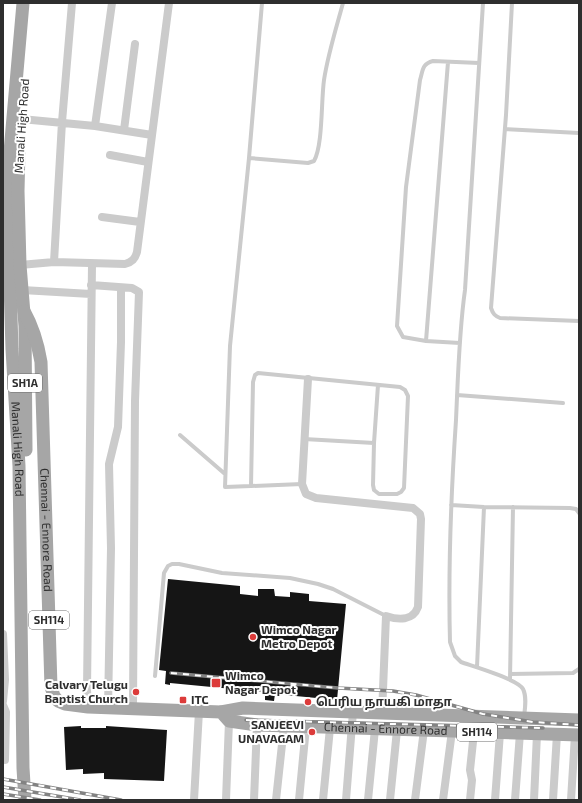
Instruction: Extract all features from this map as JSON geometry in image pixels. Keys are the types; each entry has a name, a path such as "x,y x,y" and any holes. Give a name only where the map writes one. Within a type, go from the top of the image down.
{"main road":[{"name":"Manali High Road","path":"23,3 7,186 10,311 9,353 19,466 27,766 32,800"},
{"name":"Manali High Road","path":"25,800 27,766 26,326 20,265 18,162 32,3"},
{"path":"10,311 24,310"},
{"name":"Chennai - Ennore Road","path":"24,310 30,322 39,349 41,362 51,687 54,696 58,701 65,704 88,708 199,711 225,716 257,725 577,735"},
{"path":"9,353 25,347"},
{"path":"26,362 41,362"},
{"path":"25,383 42,384"},
{"name":"Chennai - Ennore Road","path":"225,716 242,708 579,720"}],"street":[{"path":"54,262 62,122 72,3"},
{"path":"95,126 112,3"},
{"path":"20,265 54,262 125,264 135,259 169,3"},
{"path":"124,130 135,44"},
{"path":"22,119 95,126 152,135"},
{"path":"110,155 148,162"},
{"path":"102,217 140,222"},
{"path":"88,708 86,690 92,264"},
{"path":"91,285 136,289 139,292 135,401 132,708"},
{"path":"108,708 111,548 109,464 118,427 120,288"},
{"path":"22,290 91,294"},
{"path":"308,379 302,484 306,494 310,497 364,504 406,506 416,510 420,514 418,607 416,612 408,618 393,619 386,616 382,714"},
{"path":"3,634 5,680 3,701"},
{"path":"3,705 6,712 5,760"},
{"path":"194,800 199,711"},
{"path":"346,800 353,712"},
{"path":"225,716 226,800"},
{"path":"254,800 257,725"},
{"path":"276,800 284,726"},
{"path":"299,800 306,727"},
{"path":"322,800 330,728"},
{"path":"368,800 375,729"},
{"path":"390,800 398,730"},
{"path":"415,800 424,730"},
{"path":"443,800 452,731"},
{"path":"470,800 472,780 470,770 474,732"},
{"path":"495,800 500,733"},
{"path":"515,800 520,733"},
{"path":"534,800 537,734"},
{"path":"553,800 557,734"},
{"path":"571,800 577,735"}],"lane":[{"path":"262,3 249,158 230,346 225,487 302,484"},
{"path":"249,158 308,163 314,162 318,150 324,81 329,54 343,3"},
{"path":"483,3 465,290 462,309 451,505 450,642 456,656 461,662 510,679 523,689 525,701 524,718"},
{"path":"512,3 505,129 491,308 493,314 500,318 579,321"},
{"path":"460,343 426,341 403,337 397,326 406,187 423,66 427,62 433,61 480,63"},
{"path":"426,341 448,62"},
{"path":"505,129 579,132"},
{"path":"251,486 253,378 255,375 261,373 308,379 378,385 400,387 405,390 408,396 404,488 401,492 398,494 379,494 374,490 374,443 378,385"},
{"path":"457,395 563,403"},
{"path":"180,435 225,474"},
{"path":"304,439 374,443"},
{"path":"451,505 570,508 579,513"},
{"path":"477,667 484,507"},
{"path":"510,679 513,507"},
{"path":"155,676 164,573 168,566 172,564 222,574 290,578 318,584 333,589 386,616"},
{"path":"510,674 573,673 579,669"}],"building":[{"name":"Wimco Nagar Metro Depot","path":"168,579 240,586 240,594 258,596 258,589 274,589 275,596 290,597 290,592 309,594 309,601 346,604 337,700 275,694 274,701 265,700 265,692 170,683 170,685 165,684 166,671 159,670"},
{"path":"81,726 81,728 106,728 106,726 167,730 164,781 104,779 104,773 83,774 83,769 66,770 64,727"}],"railway":[{"path":"171,673 338,688 393,691 416,695 483,714 533,722 579,725"},
{"path":"246,720 543,728"},
{"path":"3,779 121,800"},
{"path":"3,787 80,800"},
{"path":"3,794 40,800"}],"place":[{"name":"Wimco Nagar Metro Depot","path":"253,637"},
{"name":"Wimco Nagar Depot","path":"216,683"},
{"name":"Calvary Telugu Baptist Church","path":"136,692"},
{"name":"ITC","path":"183,700"},
{"name":"பெரிய நாயகி மாதா","path":"308,702"},
{"name":"SANJEEVI UNAVAGAM","path":"312,732"}]}
